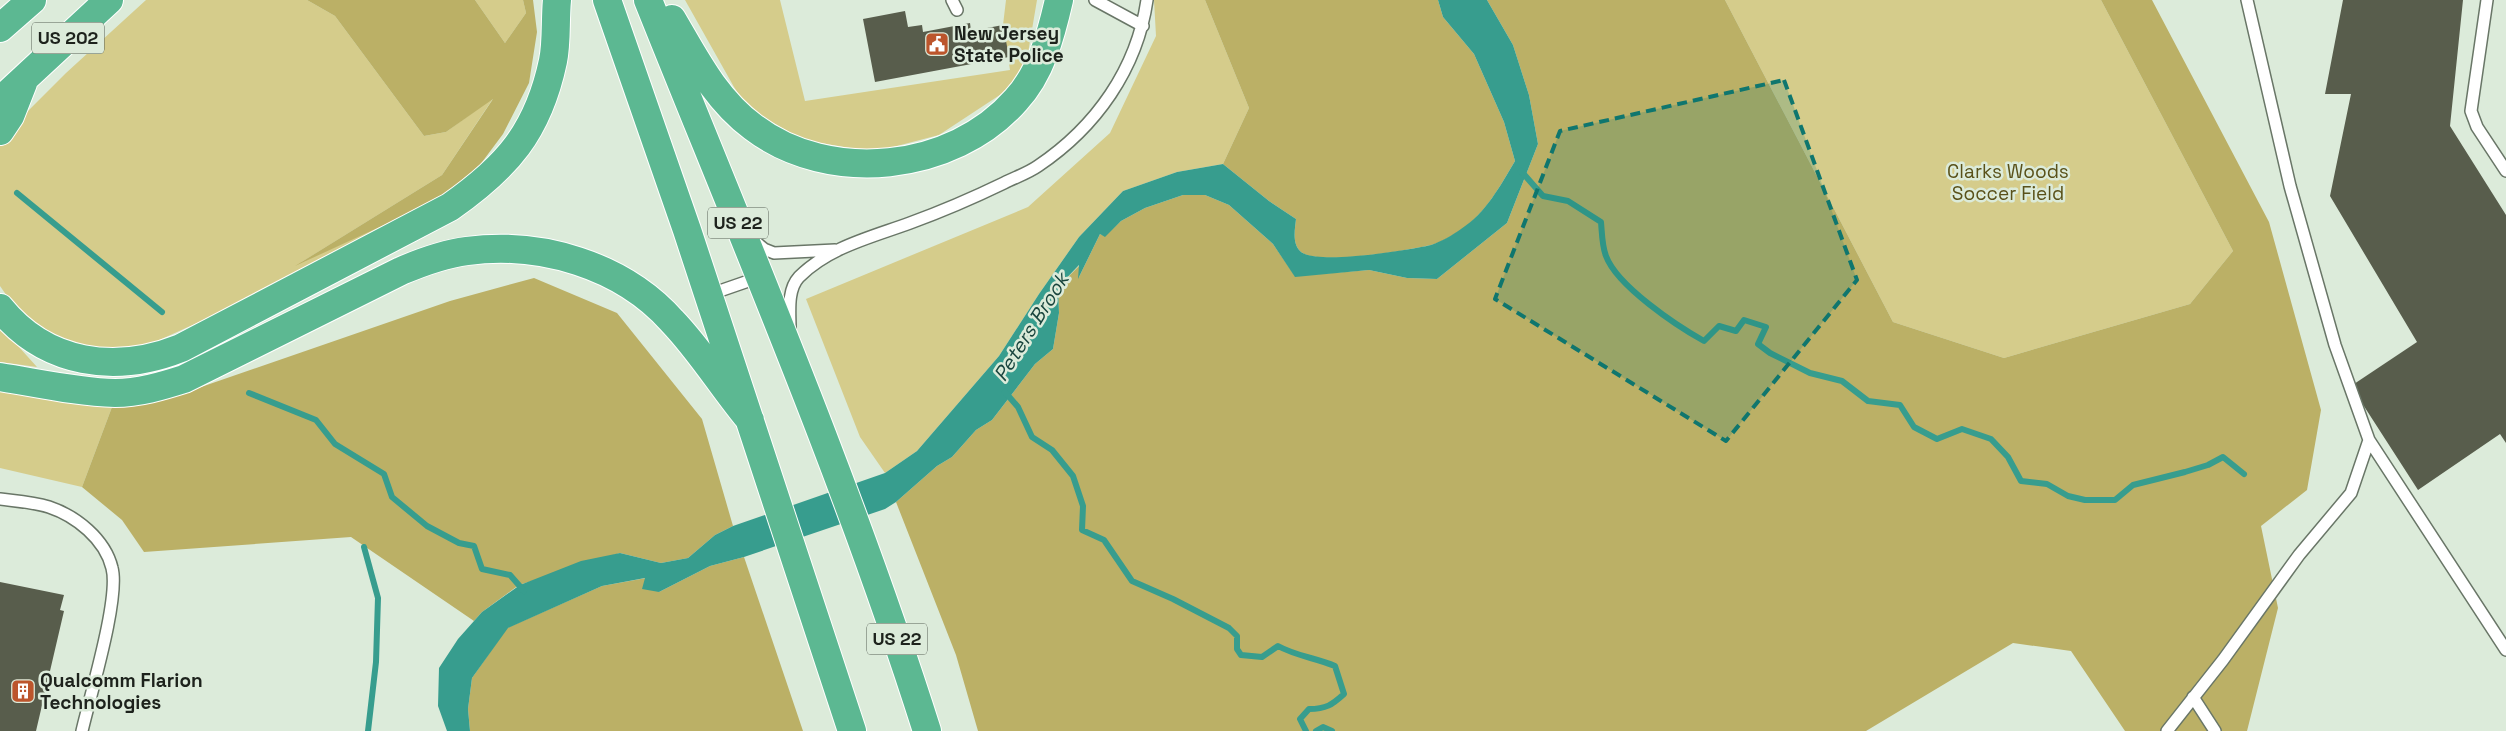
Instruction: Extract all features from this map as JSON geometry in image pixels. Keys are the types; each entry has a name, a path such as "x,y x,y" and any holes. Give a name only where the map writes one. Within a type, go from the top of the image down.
{"highway":[{"name":"US 202","path":"0,28 32,0"},
{"name":"US 202","path":"0,101 110,0"},
{"path":"0,308 29,336 48,348 75,358 101,363 156,358 181,348 450,207 476,189 499,168 523,140 541,101 553,60 557,0"},
{"name":"US 22","path":"607,0 750,420 852,731"},
{"name":"US 22","path":"648,0 828,446 871,562 928,731"},
{"path":"654,0 670,17 709,81 738,115 754,128 774,142 796,152 831,161 878,164 930,155 953,146 992,122 1017,100 1040,64 1059,0"},
{"path":"0,131 10,116 26,77"},
{"path":"0,377 83,390 117,393 153,389 184,379 401,271 431,259 466,251 505,249 540,251 574,260 605,272 638,291 672,320 750,420"}],"lane":[{"path":"1095,0 1143,26"},
{"path":"740,230 764,249 774,253 835,250 954,207 1037,167 1068,143 1097,114 1126,71 1143,26 1147,0"},
{"path":"2247,0 2290,186 2335,345 2369,440 2506,650"},
{"path":"2488,0 2471,111 2477,128 2506,171"},
{"path":"791,352 791,293 798,278 835,250"},
{"path":"708,295 760,277"},
{"path":"2167,731 2299,555 2351,493 2369,440"},
{"path":"0,499 49,507 70,517 90,532 104,548 112,568 111,605 82,731"},
{"path":"2193,697 2214,731"}],"highlighted area":[{"path":"1784,80 1857,280 1726,441 1495,299 1560,131"}],"green space":[{"path":"146,0 307,0 335,16 424,136 446,132 494,97 442,175 300,263 459,190 230,308 144,347 103,352 62,343 31,323 0,286 0,146 5,134 66,73"},
{"path":"475,0 523,0 526,13 505,43"},
{"path":"685,0 780,0 805,101 1010,70 1003,25 1006,0 1037,0 1026,65 1012,87 939,135 874,152 803,140 748,108 734,87"},
{"path":"1154,0 1205,0 1249,108 1223,164 1177,172 1123,191 1079,237 999,356 917,451 885,473 860,437 806,299 1028,207 1110,133 1156,36"},
{"name":"Clarks Woods Soccer Field","path":"1725,0 2101,0 2233,251 2190,304 2004,358 1893,322"},
{"path":"0,326 37,367 0,362"},
{"path":"0,391 112,407 82,487 0,468"}],"shaded area":[{"path":"307,0 475,0 505,43 526,13 523,0 533,0 537,32 529,83 503,134 462,189 295,266 442,175 493,99 446,132 424,136 335,16"},
{"path":"1205,0 1438,0 1443,17 1474,54 1504,122 1515,161 1492,198 1478,216 1461,230 1438,243 1362,256 1323,258 1309,256 1297,248 1295,240 1296,219 1269,201 1223,164 1249,108"},
{"path":"1487,0 1725,0 1893,322 2004,358 2190,304 2233,251 2101,0 2152,0 2269,222 2321,410 2307,490 2261,526 2278,608 2247,731 2125,731 2071,651 2013,643 1866,731 978,731 956,655 896,502 937,466 952,457 976,430 992,420 1035,364 1053,349 1059,313 1058,287 1080,265 1079,277 1100,234 1105,236 1121,221 1145,208 1183,195 1205,195 1229,205 1273,244 1295,276 1369,270 1407,278 1437,279 1507,223 1538,144 1529,95 1513,45"},
{"path":"534,278 617,313 702,419 733,526 715,535 688,558 661,563 620,553 519,585 482,612 474,621 351,537 144,552 122,520 82,487 112,407 175,396 450,301"},
{"path":"744,557 803,731 470,731 468,709 472,678 507,628 602,586 646,578 659,592 710,566"}],"water":[{"name":"Peters Brook","path":"1438,0 1487,0 1513,45 1529,95 1538,144 1507,223 1437,279 1407,278 1369,270 1295,277 1273,244 1229,205 1205,195 1183,195 1145,208 1121,221 1105,237 1100,234 1078,279 1079,265 1058,287 1059,313 1053,349 1035,364 992,420 976,430 952,457 937,466 896,502 885,509 744,557 710,566 659,592 642,589 645,578 602,586 508,628 472,678 468,709 470,731 447,731 438,706 439,668 458,639 482,612 520,585 581,561 620,553 661,563 688,558 715,535 733,526 885,473 917,451 999,356 1079,237 1123,191 1177,172 1223,164 1269,201 1296,219 1295,240 1300,251 1309,255 1323,257 1362,256 1431,245 1470,223 1492,198 1515,161 1504,122 1474,54 1443,17"}],"building":[{"path":"2343,0 2463,0 2450,126 2506,215 2506,443 2500,434 2418,490 2351,386 2417,342 2330,196 2351,94 2325,94"},
{"name":"New Jersey State Police","path":"905,11 908,27 922,25 923,32 970,23 971,31 1003,25 1009,57 875,82 863,19"},
{"name":"Qualcomm Flarion Technologies","path":"0,582 64,595 60,610 64,611 36,731 0,731"}],"waterway":[{"path":"1521,171 1543,196 1568,201 1601,222 1603,244 1612,268 1622,280 1649,304 1692,334 1704,341 1719,326 1736,331 1744,320 1766,327 1758,344 1770,353 1810,373 1842,381 1868,401 1900,405 1914,427 1937,439 1962,429 1991,439 2008,457 2021,481 2047,484 2068,496 2085,500 2115,500 2133,485 2208,465 2223,457 2244,474"},
{"path":"17,193 162,312"},
{"name":"Peters Brook","path":"1005,392 1018,407 1032,437 1052,450 1073,476 1083,506 1082,530 1104,540 1132,581 1173,599 1229,628 1237,636 1237,649 1241,655 1262,657 1278,646 1335,666 1344,694 1328,706 1309,709 1300,719 1306,731"},
{"path":"249,393 316,420 335,444 384,474 392,497 427,526 459,543 474,546 482,569 510,575 524,591"},
{"path":"364,547 378,598 376,662 368,731"},
{"path":"1316,731 1323,727 1332,731"}],"place":[{"name":"New Jersey State Police","path":"937,44"},
{"name":"Qualcomm Flarion Technologies","path":"23,691"}]}
